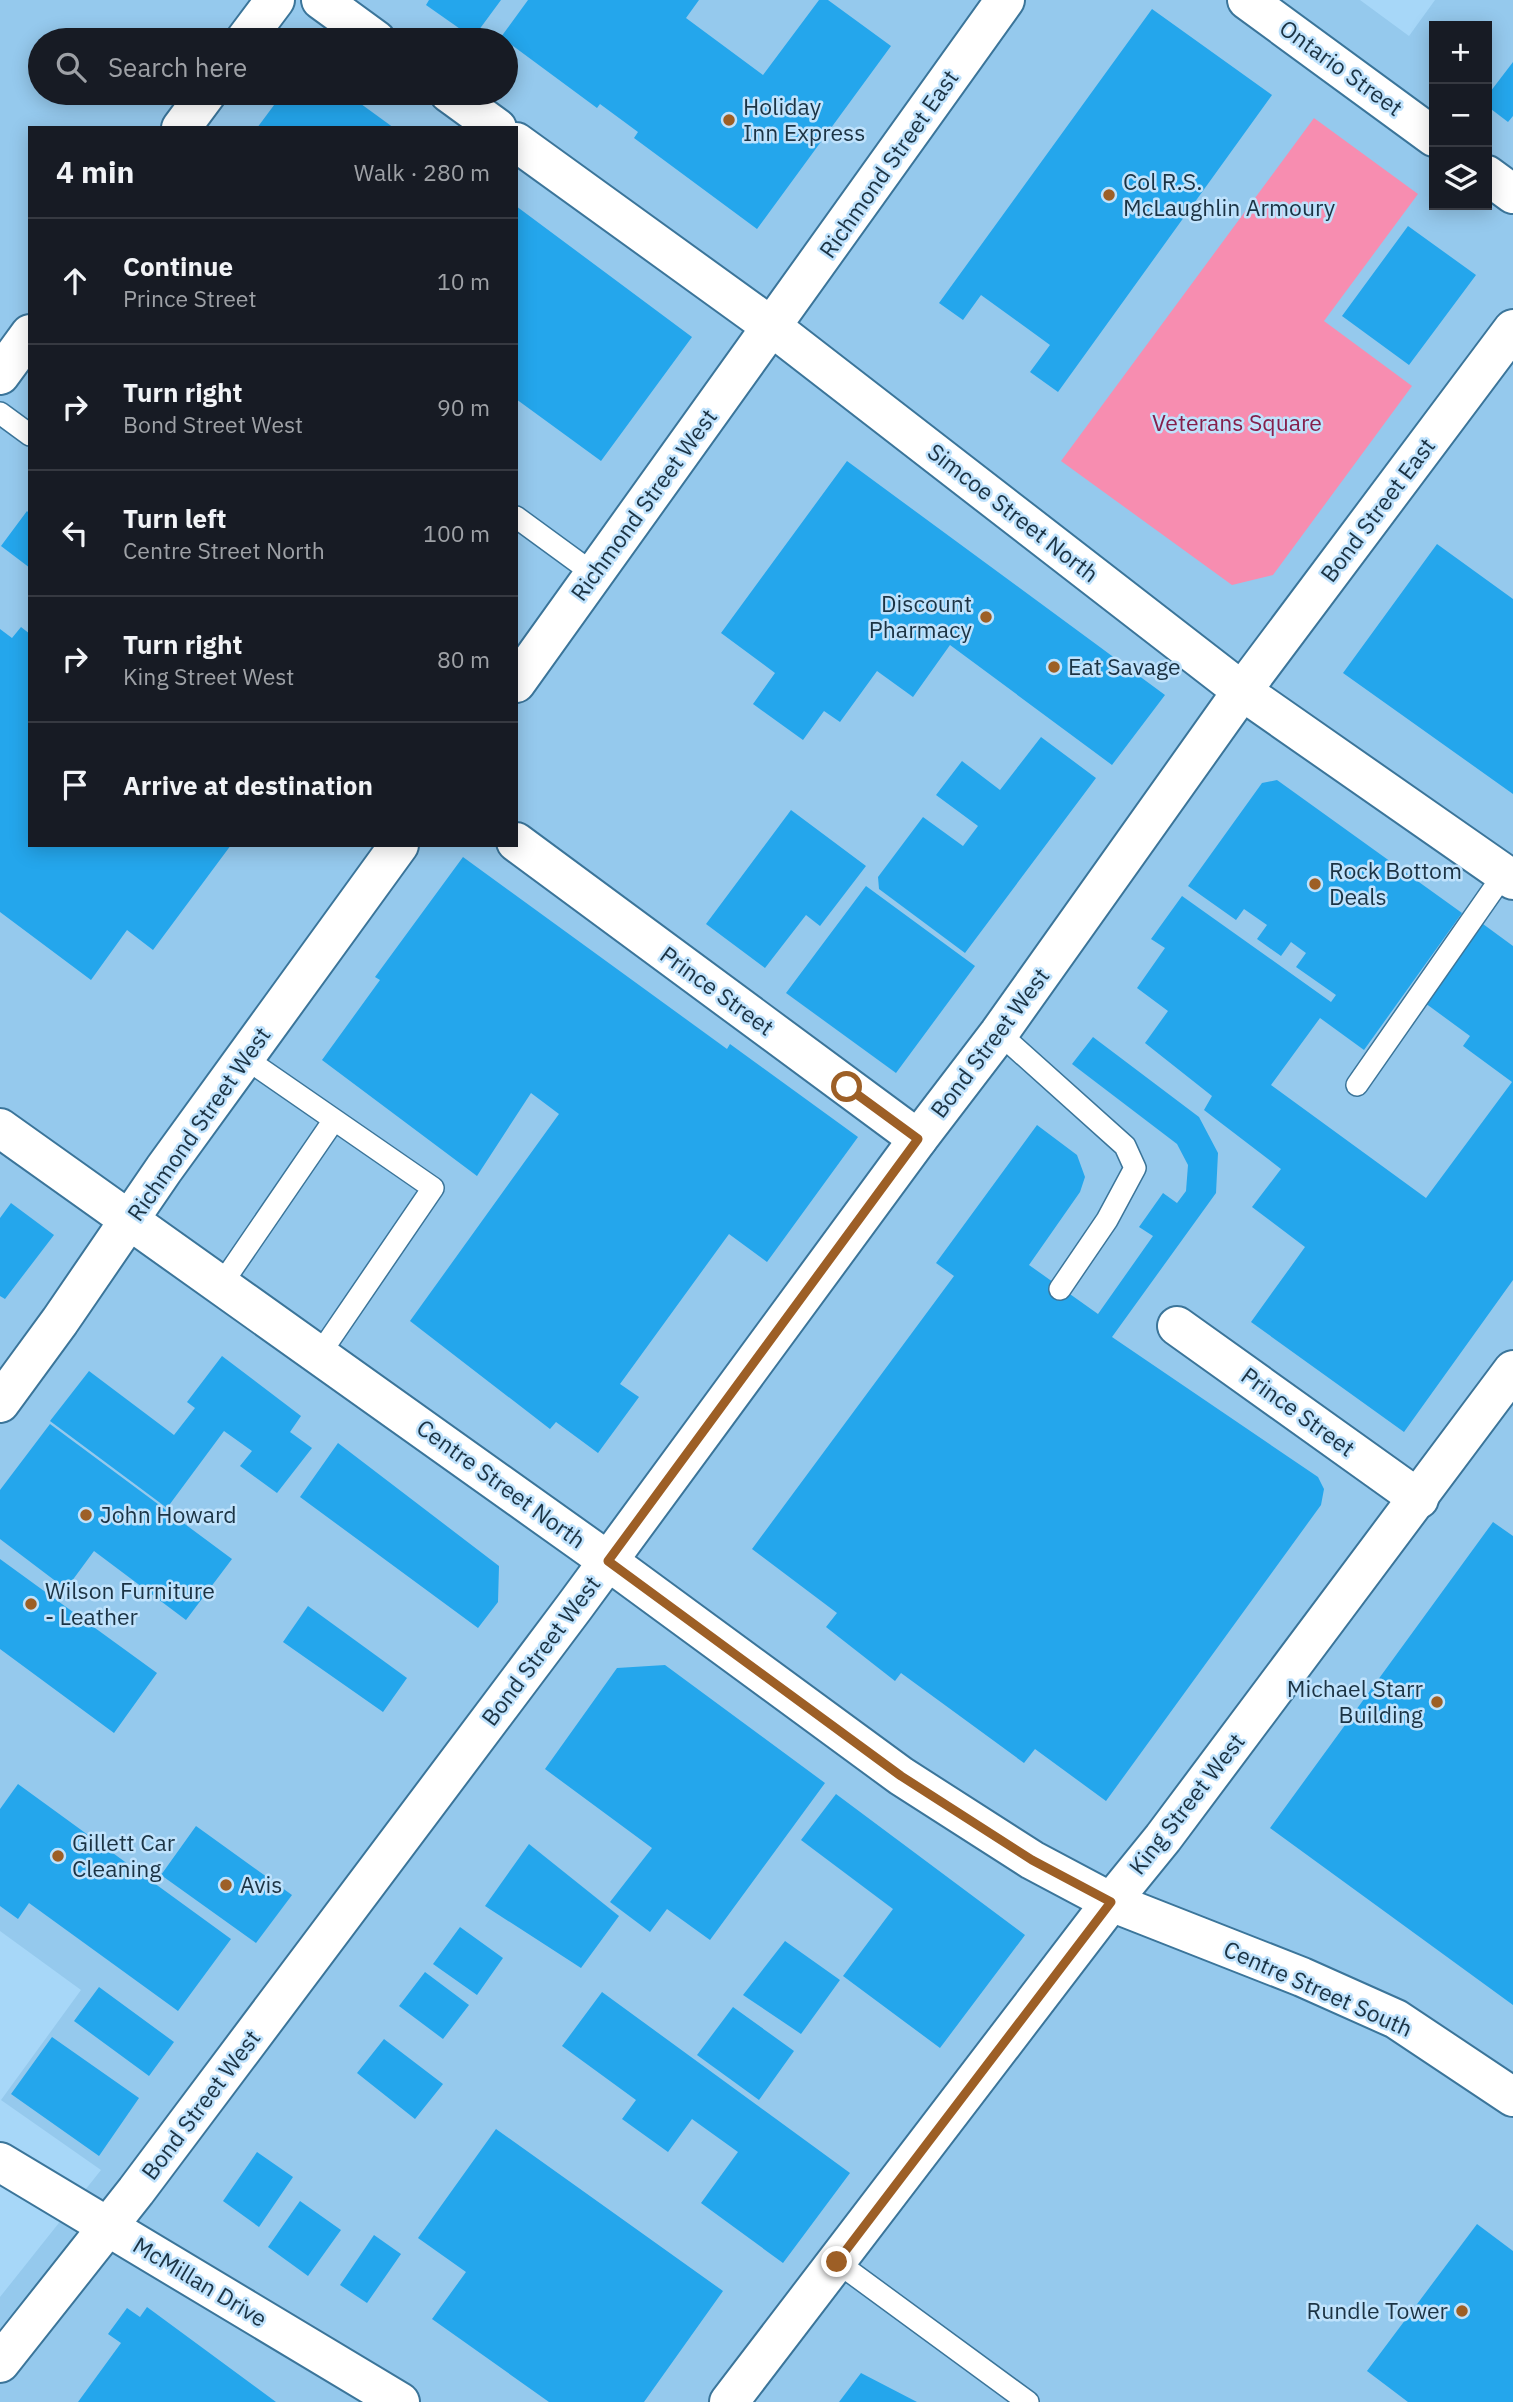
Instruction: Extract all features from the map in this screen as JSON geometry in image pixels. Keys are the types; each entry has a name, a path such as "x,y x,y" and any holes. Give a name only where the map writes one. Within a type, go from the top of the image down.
{"main road":[{"path":"254,28 275,0"},
{"path":"321,0 360,28"},
{"name":"Richmond Street East","path":"772,327 1004,0"},
{"name":"Ontario Street","path":"1247,0 1429,132"},
{"path":"182,126 197,105"},
{"path":"465,105 494,126"},
{"name":"Simcoe Street North","path":"518,143 772,327 1242,691 1508,877"},
{"path":"1492,179 1513,194"},
{"name":"Richmond Street West","path":"518,680 772,327"},
{"name":"Bond Street East","path":"1242,691 1513,329"},
{"path":"0,375 28,337"},
{"name":"Bond Street West","path":"0,2363 108,2227 608,1561 999,1033 1242,691"},
{"name":"Prince Street","path":"518,843 918,1139"},
{"name":"Richmond Street West","path":"0,1403 164,1169 398,847"},
{"name":"Centre Street North","path":"0,1128 608,1561 901,1776 1032,1860 1111,1902"},
{"name":"Prince Street","path":"1177,1326 1419,1499"},
{"name":"King Street West","path":"729,2402 1111,1902 1163,1838 1513,1370"},
{"name":"Centre Street South","path":"1111,1902 1302,1977 1396,2019 1513,2097"},
{"name":"McMillan Drive","path":"0,2162 400,2402"}],"lane":[{"path":"0,413 28,434"},
{"path":"518,518 594,574"},
{"path":"1357,1085 1508,877"},
{"path":"999,1033 1125,1146 1135,1168 1107,1220 1060,1289"},
{"path":"245,1058 433,1188 319,1355"},
{"path":"221,1285 334,1119"},
{"path":"837,2262 1028,2402"}],"shaded area":[{"path":"0,0 1360,0 1409,36 1435,0 1513,0 1513,2402 0,2402 0,2297 101,2170 1,2100 81,1990 0,1931"}],"green space":[{"name":"Veterans Square","path":"1314,118 1418,194 1324,321 1412,386 1273,575 1232,585 1061,461"}],"building":[{"path":"429,0 501,0 480,28 459,28 426,5"},
{"name":"Holiday Inn Express","path":"528,0 699,0 686,18 763,75 819,0 828,0 891,46 757,229 634,138 638,132 600,104 597,108 518,50 518,28 508,28"},
{"name":"Col R.S. McLaughlin Armoury","path":"1152,9 1272,95 1058,392 1030,372 1050,345 981,295 963,320 939,303"},
{"path":"1513,62 1513,116 1508,122 1492,110 1492,89"},
{"path":"274,105 362,105 391,126 258,126"},
{"path":"518,207 692,337 601,461 518,400"},
{"path":"1408,226 1476,275 1409,365 1342,316"},
{"path":"847,461 1165,695 1112,765 950,645 913,697 877,671 840,722 824,711 803,740 753,704 775,673 721,633"},
{"path":"27,511 28,566 1,546"},
{"path":"1437,544 1513,599 1513,794 1343,673"},
{"path":"21,627 28,632 28,847 230,847 153,950 127,930 91,980 0,912 0,629 12,638"},
{"path":"1041,737 1096,778 965,953 879,889 878,877 923,817 963,846 978,826 936,795 962,761 1000,790"},
{"path":"1277,780 1462,913 1364,1050 1320,1018 1271,1085 1426,1198 1512,1082 1463,1046 1470,1036 1425,1003 1483,924 1513,946 1513,1280 1404,1432 1251,1322 1305,1247 1252,1207 1281,1169 1204,1110 1212,1096 1145,1043 1168,1011 1137,988 1165,948 1151,939 1182,896 1331,1002 1336,995 1296,967 1306,953 1291,942 1281,956 1257,939 1267,925 1244,909 1236,920 1188,886 1262,783"},
{"path":"791,810 866,866 820,926 806,915 765,968 706,924"},
{"path":"463,857 727,1049 730,1044 858,1137 767,1262 729,1234 620,1384 639,1397 598,1453 556,1422 550,1429 410,1321 559,1114 531,1093 477,1176 322,1060 380,980 375,977"},
{"path":"866,886 975,966 896,1073 786,993"},
{"path":"1093,1037 1199,1117 1218,1153 1216,1193 1112,1337 1318,1477 1324,1489 1321,1505 1106,1801 1035,1749 1024,1763 901,1673 895,1681 826,1627 837,1613 752,1549 954,1276 936,1263 1037,1125 1077,1155 1085,1177 1080,1192 1029,1265 1098,1314 1153,1236 1139,1227 1163,1193 1177,1203 1186,1191 1188,1165 1177,1144 1072,1064"},
{"path":"11,1203 54,1235 5,1299 0,1296 0,1218"},
{"path":"222,1356 301,1416 290,1432 312,1448 277,1493 240,1466 252,1451 224,1431 167,1508 50,1421 89,1371 174,1435 195,1408 187,1402"},
{"name":"John Howard","path":"50,1424 232,1559 186,1620 94,1551 66,1589 0,1539 0,1490"},
{"path":"338,1443 499,1566 498,1602 478,1628 300,1497"},
{"name":"Michael Starr Building","path":"1493,1522 1513,1536 1513,2005 1270,1828"},
{"name":"Wilson Furniture - Leather","path":"0,1559 157,1673 114,1733 0,1649"},
{"path":"308,1606 407,1678 383,1712 283,1642"},
{"path":"665,1665 825,1783 710,1940 667,1909 650,1932 610,1902 652,1848 545,1769 617,1668"},
{"name":"Gillett Car Cleaning","path":"18,1784 231,1939 178,2011 29,1903 18,1919 0,1906 0,1809"},
{"path":"836,1794 1025,1935 940,2048 843,1976 893,1909 801,1840"},
{"name":"Avis","path":"196,1826 292,1895 256,1943 161,1875"},
{"path":"529,1844 619,1916 581,1968 485,1906"},
{"path":"460,1927 503,1958 477,1995 433,1964"},
{"path":"785,1941 840,1980 801,2034 743,1995"},
{"path":"425,1972 469,2005 443,2039 399,2006"},
{"path":"99,1987 174,2042 149,2076 74,2021"},
{"path":"602,1992 850,2173 783,2263 701,2203 738,2152 692,2119 668,2152 622,2119 636,2100 562,2046"},
{"path":"733,2007 794,2051 759,2100 697,2055"},
{"path":"52,2037 139,2098 99,2156 11,2094"},
{"path":"384,2039 443,2084 415,2119 357,2073"},
{"path":"496,2129 723,2291 644,2402 549,2402 432,2319 466,2272 418,2238"},
{"path":"257,2152 293,2177 259,2227 223,2201"},
{"path":"300,2201 341,2230 308,2276 268,2247"},
{"name":"Rundle Tower","path":"1477,2224 1513,2251 1513,2402 1408,2402 1367,2371"},
{"path":"374,2235 401,2254 367,2303 340,2285"},
{"path":"147,2307 276,2402 78,2402 121,2343 108,2334 127,2308 140,2317"},
{"path":"861,2373 917,2402 839,2402"}],"place":[{"name":"Holiday Inn Express","path":"729,120"},
{"name":"Col R.S. McLaughlin Armoury","path":"1109,195"},
{"name":"Discount Pharmacy","path":"986,617"},
{"name":"Eat Savage","path":"1054,667"},
{"name":"Rock Bottom Deals","path":"1315,884"},
{"name":"John Howard","path":"86,1515"},
{"name":"Wilson Furniture - Leather","path":"31,1604"},
{"name":"Michael Starr Building","path":"1437,1702"},
{"name":"Gillett Car Cleaning","path":"58,1856"},
{"name":"Avis","path":"226,1885"},
{"name":"Rundle Tower","path":"1462,2311"}],"route":[{"path":"837,2262 1111,1902 1032,1860 901,1776 608,1561 918,1139 847,1087"}]}
